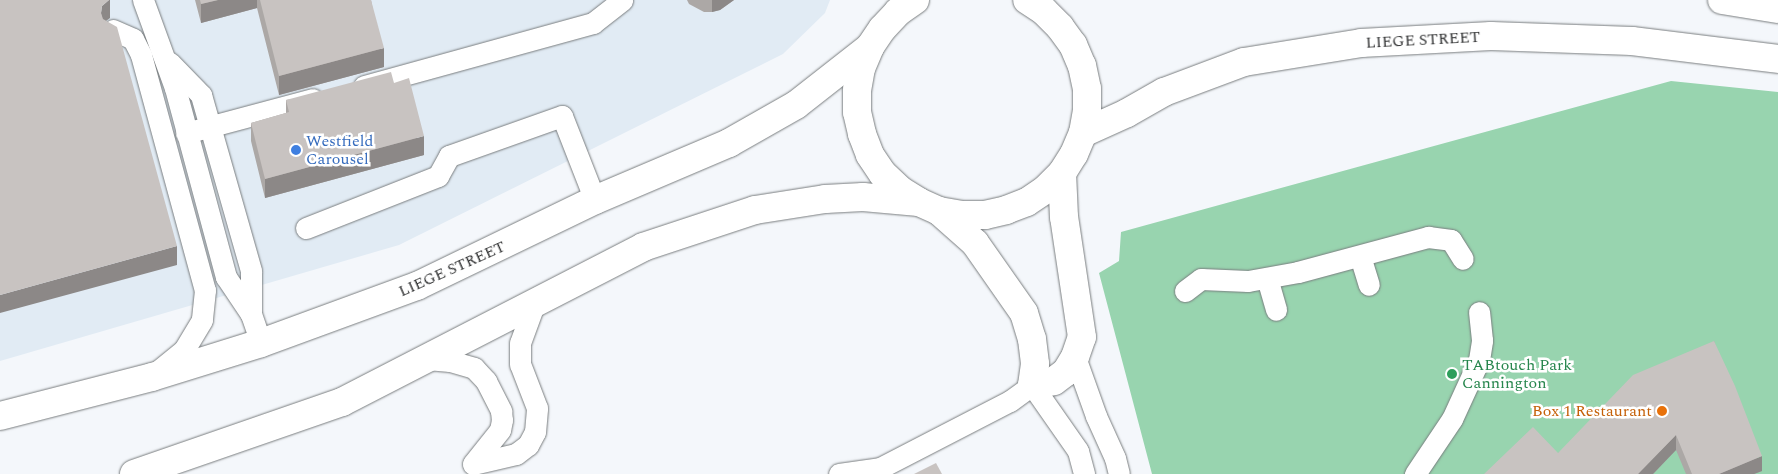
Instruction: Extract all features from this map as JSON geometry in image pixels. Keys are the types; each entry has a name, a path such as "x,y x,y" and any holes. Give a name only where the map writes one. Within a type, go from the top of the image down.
{"street":[{"path":"882,0 876,38 862,68 857,90 857,112 862,134 870,155 883,174 900,190 929,207 975,243 1024,313 1032,339 1035,364 1032,385 1054,381 1066,372 1075,357 1082,337 1064,217 1062,173"},
{"name":"LIEGE STREET","path":"0,416 152,377 261,343 417,286 523,237 595,200 729,143 796,104 826,83 876,38 898,12 915,0"},
{"path":"134,474 342,402 643,247 755,210 824,199 863,197 929,207 962,215 984,215 1006,210 1027,202 1046,189 1062,173 1074,154 1083,133 1087,111 1087,89 1073,45 1060,27 1044,11 1027,0"},
{"path":"1722,0 1778,10"},
{"name":"LIEGE STREET","path":"1083,133 1164,92 1244,62 1361,43 1491,36 1623,41 1778,59"}],"lane":[{"path":"143,0 166,59 226,277 251,314 261,343"},
{"path":"186,133 593,23 622,0"},
{"path":"113,30 133,39 141,55 205,290 202,320 184,350 152,377"},
{"path":"166,59 201,95 250,271 251,314"},
{"path":"306,228 438,176 449,156 562,116 595,200"},
{"path":"1185,291 1200,280 1248,280 1298,272 1428,237 1451,240 1463,259"},
{"path":"1360,256 1369,285"},
{"path":"1266,278 1276,310"},
{"path":"427,359 450,361 474,368 486,382 500,411 502,420 500,430 473,464 516,454 528,445 538,421 534,396 520,364 520,343 535,302"},
{"path":"1415,474 1431,445 1452,419 1480,360 1482,340 1479,312"},
{"path":"1075,357 1096,416 1115,458 1119,474"},
{"path":"839,474 880,468 1010,401 1032,385 1078,451 1084,474"}],"shaded area":[{"name":"Westfield Carousel","path":"0,0 830,0 825,13 783,54 399,245 0,361"}],"green space":[{"name":"TABtouch Park Cannington","path":"1671,81 1778,92 1778,474 1152,474 1099,273 1119,261 1121,232"}],"building":[{"path":"0,0 109,0 102,6 101,13 103,19 117,27 177,246 0,295"},
{"path":"200,0 218,0 201,4"},
{"path":"260,0 371,0 384,48 279,76"},
{"path":"391,72 394,83 409,78 424,136 265,179 251,123 289,112 286,100"},
{"name":"Box 1 Restaurant","path":"1714,341 1735,386 1762,456 1719,474 1692,474 1676,435 1638,474 1484,474 1533,427 1558,453 1633,375"},
{"path":"936,463 942,474 914,474"}],"place":[{"name":"Westfield Carousel","path":"296,150"},
{"name":"TABtouch Park Cannington","path":"1452,374"},
{"name":"Box 1 Restaurant","path":"1662,411"}]}
